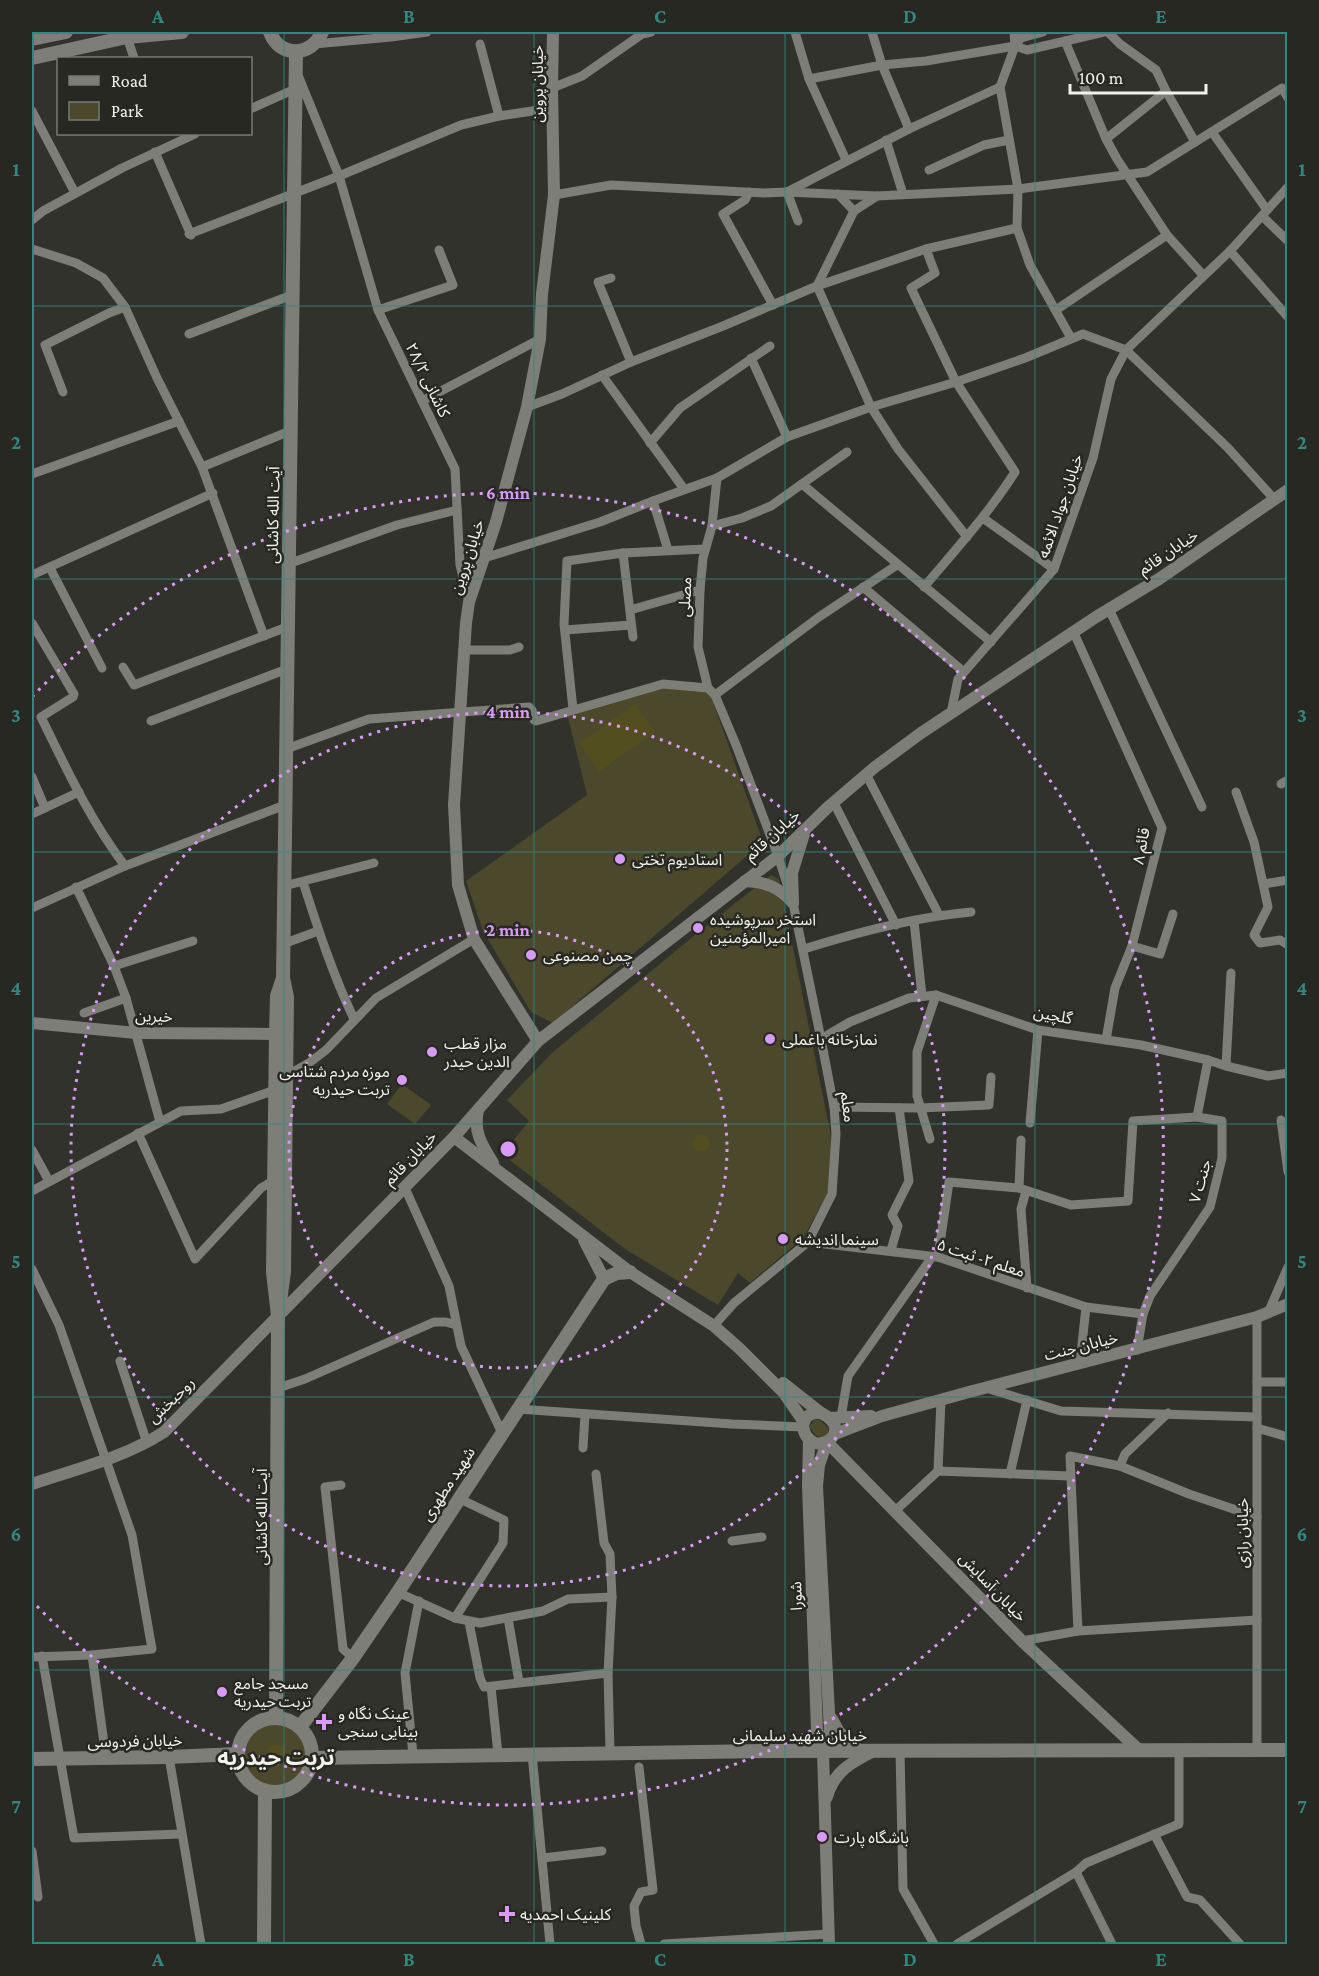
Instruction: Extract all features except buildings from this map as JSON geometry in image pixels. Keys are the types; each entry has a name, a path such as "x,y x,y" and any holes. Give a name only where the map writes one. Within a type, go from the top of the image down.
{"main road":[{"path":"66,32 35,39 37,57 127,37 182,32"},
{"path":"270,32 278,45 296,52 314,44 322,32"},
{"name":"آیت الله کاشانی","path":"278,1316 284,1272 287,997 283,978 283,944 296,52"},
{"name":"آیت الله کاشانی","path":"276,1718 278,1316 273,1272 277,996 283,978"},
{"path":"604,1279 624,1268"},
{"name":"شهید مطهری","path":"305,1722 348,1653 397,1592 604,1279"},
{"path":"277,1701 289,1715 305,1722"},
{"path":"276,1718 305,1722 313,1758 309,1771 301,1782 289,1790 270,1792 256,1787 246,1778 240,1767 238,1754 241,1742 251,1727 259,1722 276,1718"},
{"name":"خیابان شهید سلیمانی","path":"313,1758 610,1753 1287,1750"},
{"name":"خیابان فردوسی","path":"32,1759 238,1754"},
{"path":"264,1944 270,1792"},
{"path":"270,1792 273,1944"}],"street":[{"path":"314,44 391,38 427,32"},
{"name":"خیابان پروین","path":"538,1041 474,939 458,885 454,804 469,602 484,558 527,407 540,339 542,294 554,195 552,88 554,32"},
{"path":"552,88 582,76 642,34 651,32"},
{"path":"795,32 809,79 846,160"},
{"path":"872,32 882,65 909,129"},
{"path":"1014,32 1015,46"},
{"path":"1043,32 1021,38 1015,46 1000,87 1018,189 1017,228 1030,265 1071,338"},
{"path":"809,79 882,65 926,61 1015,46 1028,50 1106,32 1156,70 1195,142"},
{"path":"127,37 134,57"},
{"path":"1065,41 1106,139 1167,235 1203,275"},
{"path":"480,44 499,116"},
{"name":"کاشانی ۲۸/۲","path":"295,68 339,176 378,310 455,470 460,565 469,602"},
{"path":"787,192 886,140 1000,87"},
{"path":"554,195 611,185 877,196 1018,189 1147,172 1282,88 1287,98"},
{"path":"252,108 295,89"},
{"path":"1106,139 1166,91"},
{"path":"154,152 190,234 461,125 499,116 553,108"},
{"path":"32,111 75,193"},
{"path":"1212,132 1265,213 1287,241"},
{"path":"32,220 75,193 188,135"},
{"path":"886,140 903,194"},
{"path":"929,170 984,145 1009,140"},
{"path":"1126,350 1230,251 1287,187"},
{"path":"749,192 745,200 723,214 773,305"},
{"path":"787,192 798,221"},
{"path":"838,194 854,211"},
{"path":"817,286 854,211 877,196"},
{"path":"527,407 817,286 926,249 1017,228"},
{"path":"1056,310 1167,235"},
{"path":"32,249 76,263 103,278 125,307 213,493 264,636"},
{"path":"924,587 983,518 1015,472 956,382 911,288 935,273 926,249"},
{"path":"378,310 453,285 439,250"},
{"path":"1230,251 1287,317"},
{"path":"611,278 598,282 631,362"},
{"path":"817,286 871,407 898,449 967,537"},
{"path":"189,334 292,295"},
{"path":"63,392 45,345 78,327 125,307"},
{"path":"484,558 600,522 717,478 787,437 871,407 956,382 1025,358 1083,334 1126,350 1228,447 1274,499"},
{"path":"422,401 540,339"},
{"path":"650,443 680,408 770,346"},
{"name":"خیابان جواد الائمه","path":"951,713 958,679 1054,569 1093,458 1111,379 1126,350"},
{"path":"751,358 787,437"},
{"path":"602,375 684,489"},
{"path":"32,474 179,421"},
{"path":"202,467 290,431"},
{"path":"712,525 742,518 771,506 847,452"},
{"name":"مصلی","path":"717,478 712,525 705,549 700,590 698,647 711,691 736,745 778,855"},
{"path":"802,484 991,642"},
{"name":"خیابان قائم","path":"278,1316 454,1137 538,1041 778,855 884,760 1109,609 1159,579 1287,490"},
{"path":"32,575 213,493"},
{"path":"653,501 668,550"},
{"path":"288,564 397,525 457,510"},
{"path":"983,518 1054,569"},
{"path":"573,710 565,630 567,561 623,553 705,549"},
{"path":"623,553 633,637"},
{"path":"286,749 369,719 529,707 535,721 663,684 711,691 897,565"},
{"path":"50,568 102,668"},
{"path":"863,587 964,672"},
{"path":"630,610 700,590"},
{"path":"1109,609 1202,807"},
{"path":"32,622 74,694 73,697 41,717 79,792 109,844 125,866"},
{"path":"565,630 631,625"},
{"path":"123,668 134,685 287,627"},
{"name":"قائم ۸","path":"1074,633 1162,828 1132,946 1115,988 1106,1040"},
{"path":"464,650 510,650 519,646"},
{"path":"150,721 287,669"},
{"path":"867,776 939,915"},
{"path":"32,777 45,808"},
{"path":"32,814 79,792"},
{"path":"1236,792 1254,843 1268,907 1254,935 1260,943 1281,940 1287,945"},
{"path":"834,803 896,925"},
{"path":"32,908 125,866 285,805"},
{"path":"793,903 792,873 806,829"},
{"name":"معلم","path":"718,1322 734,1303 808,1242 832,1194 836,1134 834,1107 804,949 778,855"},
{"path":"284,886 374,863"},
{"path":"1264,884 1287,880"},
{"path":"745,881 771,885 784,893 793,903"},
{"path":"303,882 341,993 354,1019"},
{"path":"76,887 114,966 126,998 160,1122"},
{"path":"804,949 846,936 939,915 971,912"},
{"path":"1132,946 1160,954 1173,914"},
{"path":"914,921 922,996"},
{"path":"283,944 318,931"},
{"path":"286,1076 326,1050 376,998 474,939"},
{"path":"114,966 193,941"},
{"path":"1226,1066 1231,973"},
{"path":"930,1139 917,1096 916,1052 936,994"},
{"name":"گلچین","path":"821,1038 865,1016 909,998 936,994 1038,1030 1106,1040 1208,1060 1268,1076 1287,1073"},
{"path":"84,1012 126,998"},
{"name":"خیرین","path":"32,1023 136,1033 276,1034"},
{"path":"1030,1123 1038,1030"},
{"path":"830,1416 848,1376 935,1257 949,1182 1022,1190 1071,1205 1128,1201 1133,1120 1197,1117 1208,1060"},
{"path":"834,1107 899,1108 989,1105 991,1077"},
{"path":"32,1191 181,1111 221,1109 275,1090"},
{"path":"891,1250 898,1226 892,1215 909,1181 899,1108"},
{"path":"478,1109 475,1122 477,1136 497,1170"},
{"name":"جنت ۷","path":"1137,1350 1143,1314 1150,1296 1210,1207 1222,1158 1222,1121 1197,1117"},
{"path":"1281,1120 1287,1172"},
{"path":"138,1133 195,1259 261,1188 276,1179"},
{"path":"454,1137 624,1268 714,1326 741,1349 784,1393 805,1429 817,1443 831,1438 835,1427 830,1416 788,1388 718,1322 634,1268 624,1268"},
{"path":"1021,1140 1021,1209 1027,1288"},
{"path":"32,1150 49,1181"},
{"path":"405,1188 449,1286 460,1346 502,1433"},
{"path":"581,1234 604,1279"},
{"name":"معلم ۲- ثبت ۵","path":"808,1242 935,1257 1086,1307 1143,1314"},
{"path":"1263,1315 1287,1267"},
{"path":"32,1269 59,1325 132,1535 152,1649 92,1655 32,1657"},
{"name":"خیابان جنت","path":"831,1438 882,1416 1137,1350 1263,1315 1287,1304"},
{"path":"1080,1363 1086,1307"},
{"name":"خیابان رازی","path":"1257,1750 1257,1382 1263,1315"},
{"name":"روحبخش","path":"32,1483 107,1459 147,1443 164,1432 278,1316"},
{"path":"278,1388 305,1379 434,1322 456,1325"},
{"path":"120,1361 147,1443"},
{"path":"1257,1382 1287,1382"},
{"path":"986,1388 1061,1411 1257,1417"},
{"path":"895,1511 938,1471 941,1400"},
{"path":"1010,1474 1028,1400"},
{"path":"518,1409 805,1429"},
{"path":"1120,1466 1125,1454 1168,1413"},
{"path":"583,1448 585,1414"},
{"path":"805,1429 811,1414 830,1416"},
{"name":"خیابان جنت","path":"830,1416 882,1416"},
{"path":"1257,1428 1287,1437"},
{"name":"شورا","path":"805,1429 817,1730 823,1752 829,1939"},
{"name":"شورا","path":"823,1752 830,1731 818,1486 819,1465 831,1438"},
{"name":"خیابان آسایش","path":"831,1438 895,1511 1022,1641 1139,1750"},
{"path":"1078,1631 1070,1456 1120,1466 1189,1494 1257,1516"},
{"path":"938,1471 1070,1476"},
{"path":"596,1474 604,1543 610,1554 612,1597 608,1673 610,1753"},
{"path":"341,1485 325,1487 348,1653"},
{"path":"456,1618 503,1543 504,1520 459,1498"},
{"path":"732,1541 762,1538"},
{"path":"397,1592 456,1618 480,1623 543,1611 568,1599 612,1597"},
{"path":"413,1755 405,1673 419,1601"},
{"path":"508,1618 519,1682"},
{"path":"1022,1641 1078,1631 1257,1620"},
{"path":"469,1622 480,1678 484,1687 608,1673"},
{"path":"92,1655 106,1758"},
{"path":"42,1656 74,1838 181,1834"},
{"path":"491,1687 498,1754"},
{"path":"825,1807 830,1785 837,1775 867,1751 838,1732 829,1712"},
{"path":"957,1944 1076,1872 1086,1863 1179,1824 1179,1750"},
{"path":"900,1751 903,1889 934,1944"},
{"path":"532,1754 550,1944"},
{"path":"169,1757 201,1944"},
{"path":"639,1767 653,1890 641,1892 633,1906 641,1944"},
{"path":"1154,1834 1187,1897 1200,1900 1240,1944"},
{"path":"32,1851 38,1897"},
{"path":"543,1858 602,1851"},
{"path":"1076,1872 1112,1944"},
{"path":"664,1944 829,1939"}],"green space":[{"name":"استادیوم تختی","path":"658,686 708,688 763,842 553,1023 531,1012 483,931 466,881 587,795 567,713"},
{"path":"771,875 779,879 831,1136 830,1189 804,1237 750,1283 738,1273 718,1305 625,1249 502,1154 529,1121 507,1100 553,1052"},
{"path":"402,1084 431,1105 415,1124 387,1104"},
{"path":"819,1419 829,1429 822,1437 816,1436 809,1427 814,1420"},
{"path":"274,1722 287,1724 302,1737 307,1755 305,1768 292,1783 274,1788 261,1786 246,1773 241,1755 243,1742 256,1727"}],"shaded area":[{"path":"635,704 655,732 599,772 579,743"},
{"path":"701,1134 707,1137 710,1143 707,1149 701,1152 695,1149 692,1143 695,1137"},
{"path":"276,1744 282,1747 285,1753 282,1759 276,1762 270,1759 267,1753 270,1747"}],"place":[{"name":"استادیوم تختی","path":"620,859"},
{"name":"استخر سرپوشیده امیرالمؤمنین","path":"698,928"},
{"name":"چمن مصنوعی","path":"531,955"},
{"name":"نمازخانه باغملی","path":"770,1039"},
{"name":"مزار قطب الدین حیدر","path":"432,1052"},
{"name":"موزه مردم شتاسی تربت حیدریه","path":"402,1080"},
{"name":"سینما اندیشه","path":"783,1239"},
{"name":"مسجد جامع تربت حیدریه","path":"222,1692"},
{"name":"عینک نگاه و بینایی سنجی","path":"324,1722"},
{"name":"باشگاه پارت","path":"822,1837"},
{"name":"کلینیک احمدیه","path":"507,1914"}],"district":[{"name":"تربت حیدریه","path":"276,1757"}]}
